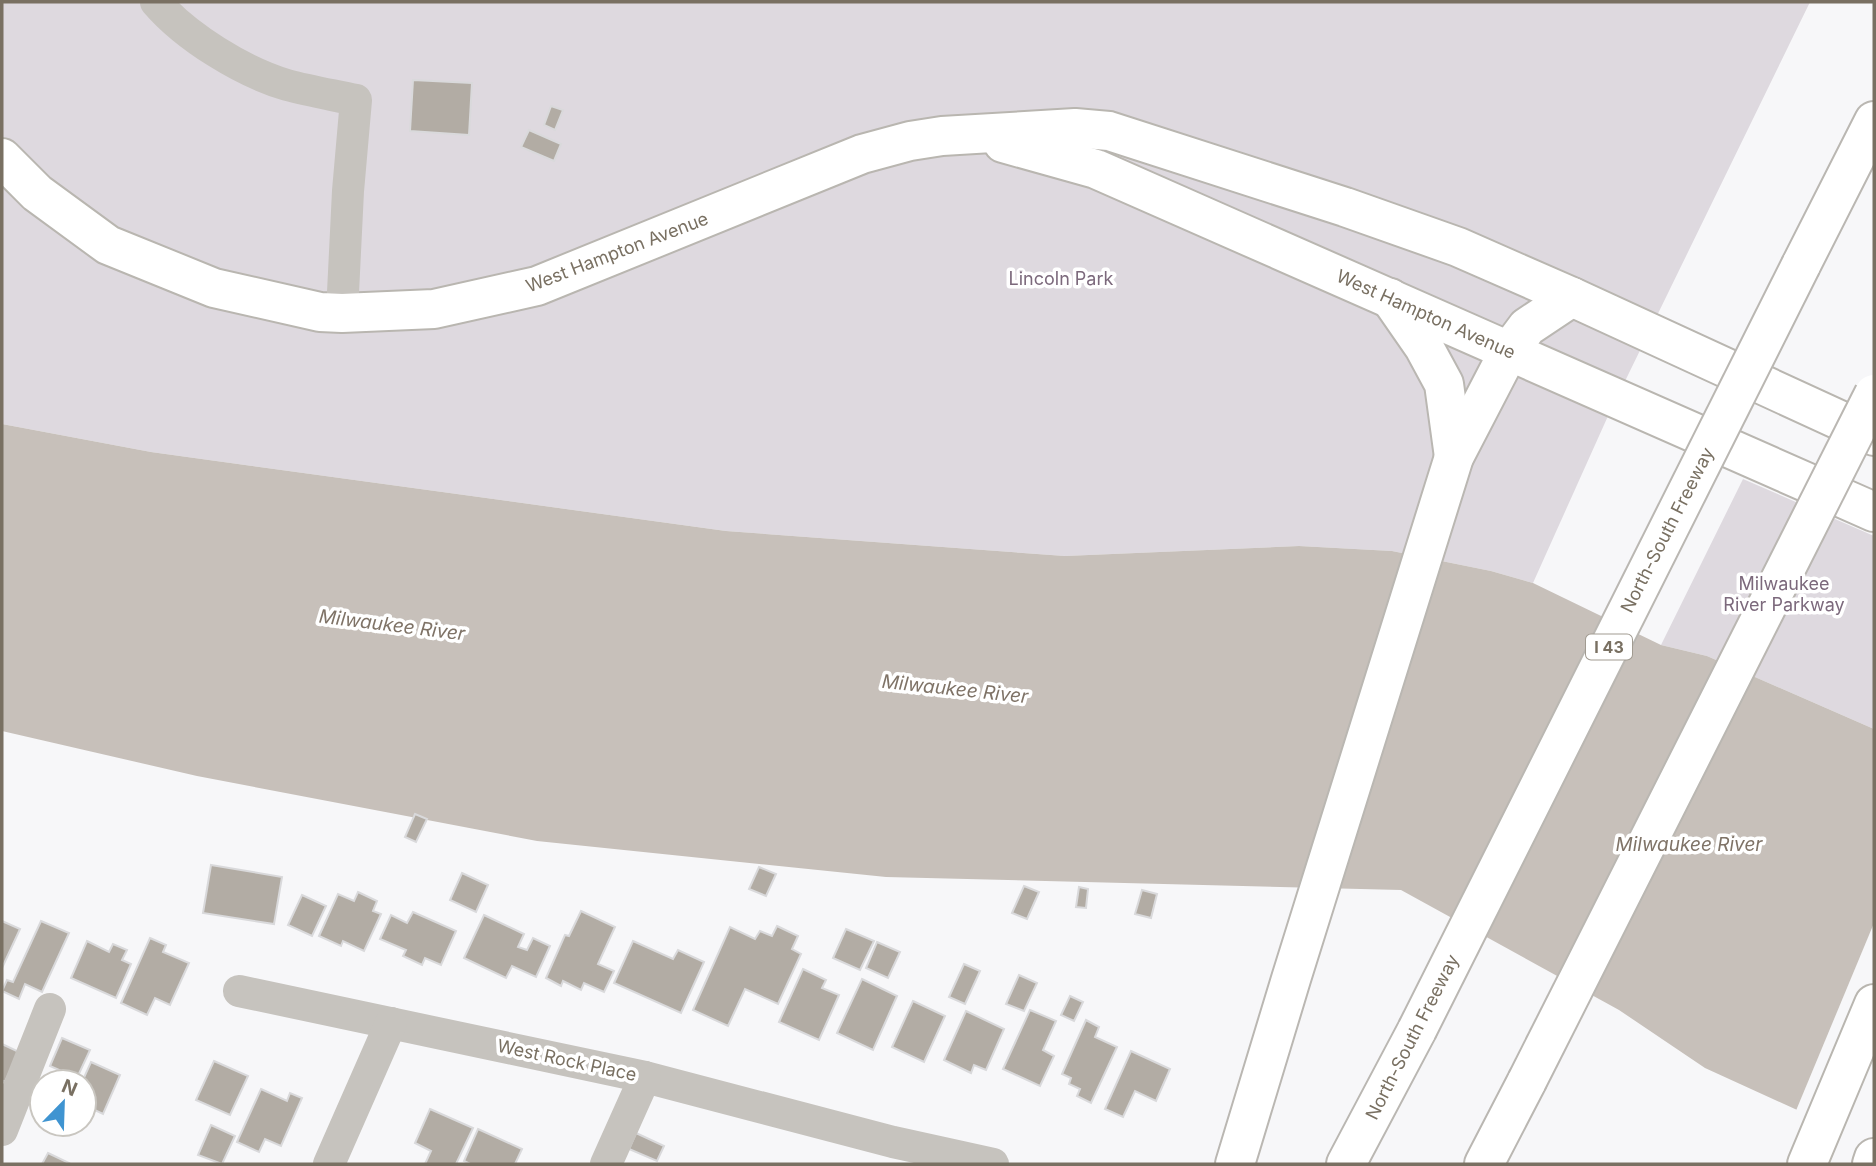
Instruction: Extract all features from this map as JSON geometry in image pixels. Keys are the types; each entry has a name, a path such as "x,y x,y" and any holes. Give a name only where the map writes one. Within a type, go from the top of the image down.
{"main road":[{"name":"North-South Freeway","path":"1346,1164 1874,121"},
{"name":"West Hampton Avenue","path":"2,158 37,193 108,245 214,288 320,312 342,313 434,309 537,286 862,154 910,141 1075,128 1109,131 1458,247 1874,436"},
{"name":"West Hampton Avenue","path":"970,135 1096,169 1874,512"},
{"path":"1235,1164 1450,469 1509,351 1527,327 1572,297"},
{"path":"1390,298 1424,347 1444,384 1450,469"},
{"path":"1484,1164 1874,394"},
{"path":"1812,1152 1874,1004"},
{"path":"1872,1164 1874,1158"}],"street":[{"path":"156,2 169,16 223,57 285,84 356,100 342,313"},
{"name":"West Rock Place","path":"239,991 645,1077 888,1153 993,1164"},
{"path":"2,1130 50,1009"},
{"path":"329,1164 391,1023"},
{"path":"606,1164 645,1077"}],"green space":[{"name":"Lincoln Park","path":"2,2 1810,2 1608,416 1533,583 1491,571 1392,551 1299,546 1065,556 726,531 151,452 2,424"},
{"name":"Milwaukee River Parkway","path":"1743,479 1874,536 1874,729 1707,656 1661,645"}],"water":[{"name":"Milwaukee River","path":"2,424 151,452 726,531 1065,556 1299,546 1392,551 1491,571 1533,583 1661,645 1707,656 1874,729 1874,1145 1705,1068 1619,1010 1401,890 886,877 537,841 197,776 2,731"}],"pier":[{"path":"1874,923 1874,1148 1795,1113"}],"building":[{"path":"413,80 472,83 469,135 410,131"},
{"path":"551,106 563,110 555,130 544,125"},
{"path":"529,130 561,144 554,161 521,147"},
{"path":"415,814 427,819 416,842 405,837"},
{"path":"211,865 282,877 274,924 203,913"},
{"path":"759,867 776,874 766,896 749,889"},
{"path":"462,873 488,885 476,912 450,900"},
{"path":"1024,886 1039,892 1027,919 1012,913"},
{"path":"1079,887 1088,889 1086,908 1076,907"},
{"path":"1142,890 1157,894 1151,918 1135,914"},
{"path":"358,892 377,901 373,911 381,914 364,951 343,941 341,946 319,936 338,894 354,901"},
{"path":"302,895 326,906 312,936 288,925"},
{"path":"581,911 615,927 598,964 614,971 604,992 584,983 581,990 563,981 561,986 546,978 565,935 569,936"},
{"path":"413,912 456,931 441,965 425,958 422,965 403,956 406,950 380,939 391,915 407,923"},
{"path":"484,915 524,934 518,947 527,950 533,938 550,946 536,977 512,966 506,978 464,958"},
{"path":"2,921 20,929 2,968"},
{"path":"41,921 69,933 42,992 25,984 19,999 2,991 7,980 13,982"},
{"path":"777,926 798,936 792,949 801,954 778,1004 745,989 728,1026 693,1010 730,927 755,939 760,931 772,936"},
{"path":"846,929 874,941 860,970 833,958"},
{"path":"150,938 166,945 163,952 189,963 170,1005 155,998 147,1015 121,1003"},
{"path":"87,941 109,952 113,944 127,950 122,960 131,964 116,998 71,978"},
{"path":"633,941 673,959 678,950 704,962 681,1013 614,983"},
{"path":"877,942 900,952 888,978 866,968"},
{"path":"964,964 980,971 965,1004 949,997"},
{"path":"803,969 826,980 822,988 839,995 819,1040 779,1022"},
{"path":"1019,975 1037,983 1024,1011 1006,1004"},
{"path":"862,979 897,996 873,1050 837,1033"},
{"path":"1070,996 1083,1002 1074,1021 1061,1015"},
{"path":"913,1001 945,1016 924,1062 892,1047"},
{"path":"1030,1010 1056,1021 1043,1050 1054,1056 1040,1086 1003,1069"},
{"path":"966,1011 1004,1029 986,1070 974,1065 971,1073 944,1060"},
{"path":"1086,1020 1099,1027 1095,1037 1117,1047 1091,1103 1077,1096 1080,1089 1069,1084 1071,1078 1062,1074"},
{"path":"62,1038 90,1050 82,1068 50,1066"},
{"path":"2,1044 19,1052 5,1082 2,1080"},
{"path":"1131,1051 1170,1069 1156,1101 1135,1091 1123,1117 1105,1109"},
{"path":"214,1061 248,1076 230,1115 196,1100"},
{"path":"91,1062 120,1075 103,1114 98,1112 98,1068 88,1068"},
{"path":"261,1089 287,1101 290,1093 302,1098 281,1146 265,1139 259,1152 237,1142"},
{"path":"430,1109 473,1128 456,1164 425,1164 431,1151 415,1143"},
{"path":"211,1125 235,1136 222,1164 198,1155"},
{"path":"478,1129 522,1149 515,1164 470,1164 464,1161"},
{"path":"636,1133 664,1146 657,1161 629,1149"},
{"path":"48,1153 69,1163 42,1164"}]}
